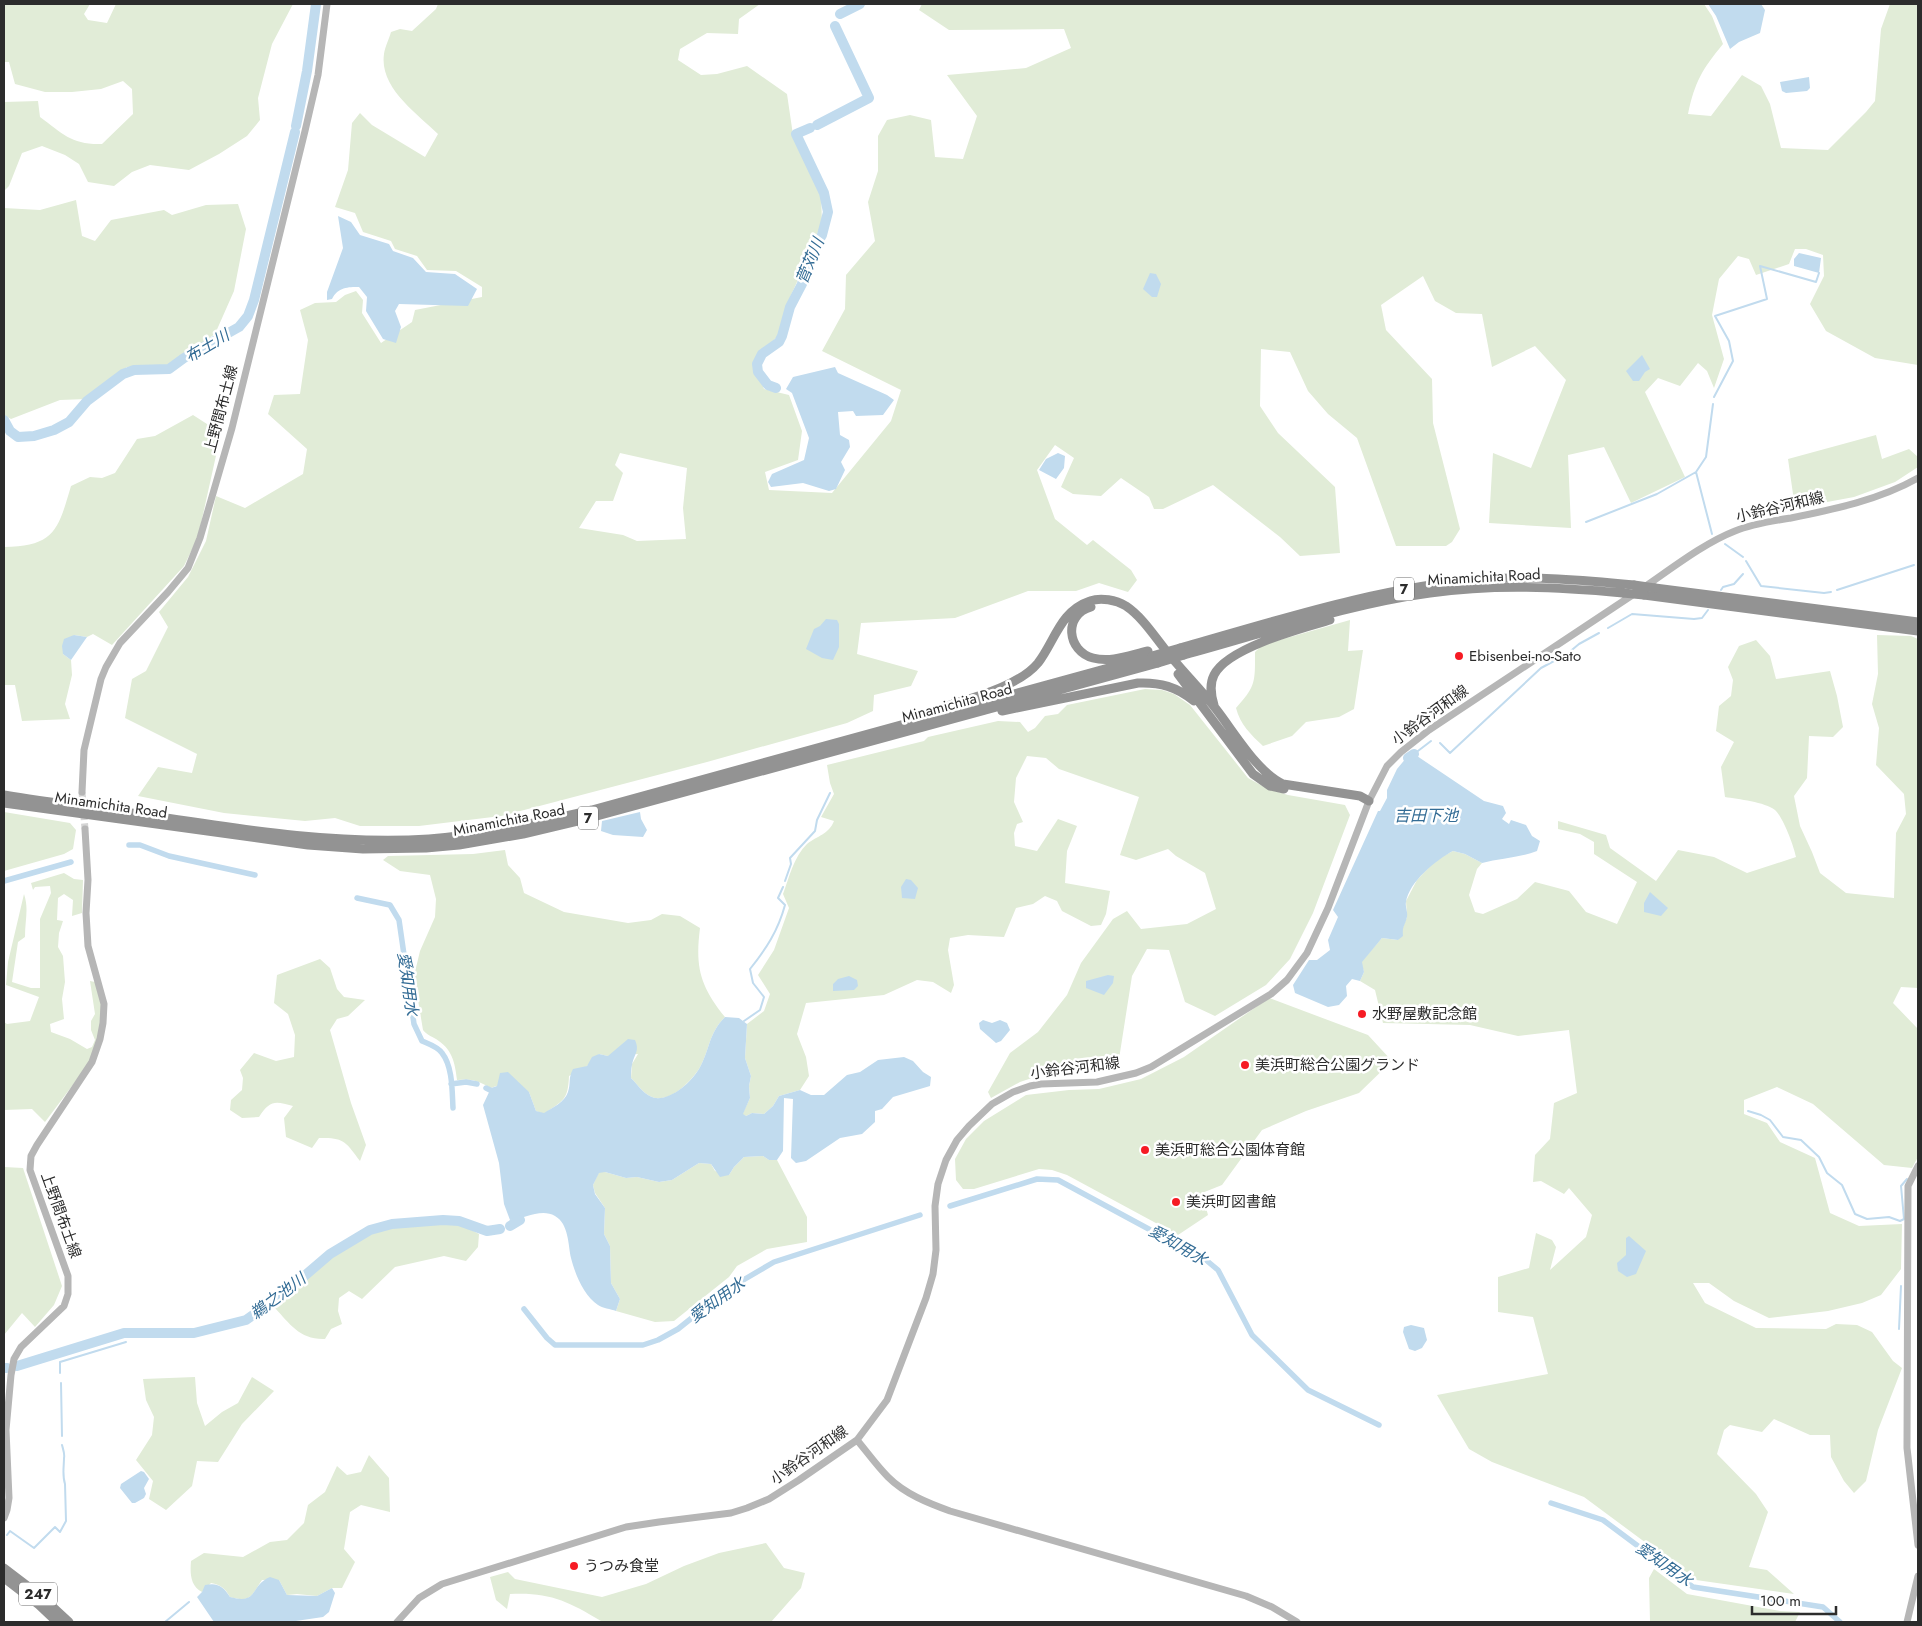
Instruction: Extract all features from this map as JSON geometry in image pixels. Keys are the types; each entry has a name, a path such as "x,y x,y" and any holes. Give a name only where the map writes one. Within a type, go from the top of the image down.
{"highway":[{"name":"Minamichita Road","path":"1179,649 1318,609 1391,592 1458,581 1522,578 1571,579 1655,588 1918,622"},
{"name":"Minamichita Road","path":"4,795 238,828 309,836 364,840 427,839 522,826 592,810 885,728 1179,649 1366,604 1430,593 1523,586 1623,593 1918,631"},
{"path":"885,728 888,724 958,703 1008,685 1037,664 1068,614 1079,606 1097,600 1113,601 1127,607 1150,631 1271,778 1283,784 1360,796 1369,800"},
{"path":"1215,708 1211,686 1214,674 1229,658 1274,638 1361,610 1366,604"},
{"path":"1153,656 1108,660 1092,658 1085,655 1075,645 1072,639 1072,624 1076,616 1086,608 1097,605 1108,605 1129,615 1148,635 1253,774 1270,786 1360,802 1369,800"},
{"name":"Minamichita Road","path":"4,803 308,845 363,848 426,848 459,845 523,834 586,819 846,748 1153,656"},
{"path":"846,748 854,750 993,712 1138,683 1161,684 1173,688 1185,694 1205,711"},
{"name":"247","path":"4,1568 35,1591 69,1622"},
{"name":"247","path":"4,1578 58,1622"}],"main road":[{"name":"上野間布土線","path":"82,792 84,750 101,679 106,666 120,643 188,568 200,538 232,428 306,131 318,75 326,4"},
{"name":"小鈴谷河和線","path":"397,1622 419,1598 442,1584 626,1528 730,1513 747,1508 769,1499 857,1440 890,1393 926,1298 933,1274 936,1250 935,1206 938,1184 946,1160 969,1126 992,1104 1013,1092 1030,1086 1097,1082 1136,1073 1152,1067 1271,994 1287,980 1307,953 1334,894 1369,800 1387,766 1400,752 1429,730 1721,538 1735,531 1763,523 1856,504 1903,487 1918,478"},
{"name":"上野間布土線","path":"4,1518 9,1498 6,1430 10,1376 14,1359 21,1347 61,1311 68,1294 68,1276 30,1170 31,1156 36,1145 92,1062 103,1023 104,1004 88,946 86,913 88,880 85,829"},
{"path":"1918,1166 1908,1186 1907,1448 1918,1545"},
{"path":"857,1440 889,1478 906,1491 929,1503 950,1511 1246,1596 1272,1607 1297,1622"},
{"path":"1907,1622 1918,1576"}],"green space":[{"path":"4,4 90,4 84,14 88,20 107,23 116,4 293,4 272,44 258,98 260,120 247,136 189,170 150,165 132,172 114,186 88,182 79,164 65,155 42,146 22,153 9,186 4,191 4,102 38,101 40,117 68,137 83,143 92,144 102,144 133,114 132,89 123,81 101,89 72,92 45,92 15,84 9,62 4,62"},
{"path":"438,4 760,4 739,19 738,34 707,33 680,49 678,60 701,75 717,74 747,66 787,94 793,135 821,192 822,224 803,262 797,282 786,306 779,335 760,353 754,363 764,389 789,395 802,431 798,460 765,472 769,490 832,493 891,421 901,390 822,351 845,309 846,275 875,241 868,202 878,171 878,136 887,120 910,115 931,120 935,157 963,159 977,116 947,75 1026,68 1071,48 1064,29 949,30 919,10 922,4 1704,4 1712,16 1723,44 1700,76 1693,93 1688,114 1711,116 1742,75 1761,86 1770,104 1781,148 1828,150 1875,101 1881,29 1890,4 1918,4 1918,365 1875,358 1826,331 1810,304 1824,276 1823,255 1806,249 1795,249 1789,264 1756,275 1749,259 1738,256 1719,279 1712,315 1724,359 1714,388 1707,371 1698,363 1680,386 1658,378 1645,392 1685,477 1631,503 1604,447 1568,455 1571,528 1489,523 1493,453 1531,468 1566,380 1535,346 1492,367 1482,314 1456,313 1435,301 1423,276 1381,305 1386,330 1432,379 1433,423 1460,529 1452,542 1446,546 1396,546 1357,438 1328,414 1308,391 1290,352 1261,349 1260,406 1278,433 1335,487 1340,553 1300,556 1280,537 1213,485 1163,509 1154,509 1149,497 1121,478 1101,496 1073,494 1061,487 1074,458 1055,445 1037,470 1055,519 1087,545 1093,540 1131,570 1137,580 1128,592 1099,583 1076,591 1028,591 955,618 861,623 857,654 918,671 911,686 874,695 873,711 847,723 501,816 419,826 360,826 335,818 305,821 224,813 138,796 158,767 192,773 197,754 125,718 132,679 146,671 168,627 159,612 188,577 206,541 216,496 245,508 303,474 307,449 268,414 274,395 300,394 308,340 300,310 315,303 336,302 345,295 356,291 363,300 362,313 381,343 412,322 415,310 482,297 482,287 456,271 427,270 417,256 395,249 391,241 363,232 355,213 335,207 348,170 352,123 360,113 372,125 425,157 438,134 411,109 394,89 384,66 384,54 391,32 400,29 412,31 436,9","holes":["620,453 687,468 683,508 686,539 637,541 623,535 579,528 596,501 613,501 623,473 615,465"]},
{"path":"76,200 82,236 95,241 111,220 164,210 172,215 206,205 238,204 246,229 234,291 215,334 169,365 127,367 113,376 87,399 60,400 11,419 4,415 4,208 40,210"},
{"path":"193,415 221,433 198,537 184,566 112,645 93,634 87,637 74,635 63,654 71,660 72,675 65,704 70,719 22,721 15,685 4,685 4,547 21,546 44,539 52,533 58,524 71,486 90,477 102,478 115,473 137,439 155,436"},
{"path":"1876,435 1882,459 1909,449 1918,457 1918,467 1895,482 1854,497 1795,508 1788,459"},
{"path":"1350,620 1348,651 1363,650 1354,709 1339,717 1306,722 1292,736 1263,746 1243,724 1236,708 1251,689 1255,670 1255,652 1262,645"},
{"path":"1877,635 1911,636 1918,639 1918,988 1901,987 1893,1003 1918,1029 1918,1157 1912,1168 1884,1165 1813,1104 1777,1087 1744,1100 1744,1114 1767,1123 1780,1142 1815,1158 1830,1213 1859,1226 1902,1224 1901,1269 1881,1295 1862,1303 1828,1311 1769,1318 1734,1301 1709,1283 1693,1283 1705,1303 1756,1328 1826,1329 1836,1324 1857,1325 1872,1332 1893,1361 1902,1368 1878,1430 1866,1481 1854,1493 1844,1481 1831,1457 1830,1435 1810,1435 1774,1419 1762,1432 1730,1425 1724,1430 1717,1454 1756,1494 1768,1512 1749,1567 1767,1570 1794,1594 1696,1580 1584,1497 1492,1462 1469,1449 1437,1395 1548,1374 1533,1317 1498,1312 1498,1277 1529,1268 1536,1233 1552,1240 1556,1247 1550,1270 1586,1237 1592,1215 1569,1188 1564,1194 1541,1181 1533,1182 1535,1155 1550,1139 1554,1103 1577,1093 1569,1030 1518,1036 1470,1025 1383,1023 1375,990 1360,981 1364,972 1361,962 1382,938 1398,940 1407,917 1406,901 1417,880 1436,860 1453,851 1465,854 1482,863 1477,869 1469,895 1475,912 1483,914 1517,899 1535,882 1569,891 1586,912 1617,924 1637,882 1594,854 1594,842 1580,834 1558,829 1558,821 1606,835 1610,848 1656,881 1678,850 1714,857 1747,873 1796,857 1788,832 1775,810 1758,803 1725,797 1721,767 1734,742 1716,731 1719,706 1731,696 1733,680 1728,667 1739,646 1756,640 1770,656 1776,679 1830,671 1837,696 1843,727 1833,737 1809,736 1807,778 1794,796 1800,826 1820,873 1846,893 1894,898 1896,833 1906,814 1904,794 1876,765 1879,728 1872,704 1878,674"},
{"path":"1145,689 1162,690 1174,694 1190,705 1248,778 1268,789 1288,795 1345,805 1350,815 1313,913 1290,959 1266,985 1215,1016 1185,1002 1169,950 1147,949 1132,976 1119,1059 1083,1061 1020,1082 991,1098 988,1092 1010,1053 1038,1032 1067,995 1081,963 1113,919 1127,911 1141,929 1187,924 1216,909 1205,873 1176,856 1168,849 1136,860 1120,855 1139,797 1059,769 1046,758 1027,756 1016,778 1014,802 1023,822 1017,824 1014,833 1015,846 1037,851 1058,819 1077,826 1067,851 1065,883 1110,891 1106,914 1101,925 1091,926 1062,911 1057,901 1045,896 1033,904 1016,908 1004,937 968,935 950,938 948,950 954,985 951,993 933,982 917,980 884,995 806,1003 797,1034 806,1057 809,1076 800,1090 779,1096 773,1106 764,1114 752,1113 746,1116 742,1115 750,1098 749,1086 751,1076 745,1058 747,1024 764,1011 770,994 758,975 774,950 789,908 783,894 792,867 802,849 826,832 834,821 821,817 834,794 827,765 924,741 928,737 998,721 1020,722 1028,732 1035,728 1045,716 1058,714 1067,705"},
{"path":"4,812 70,823 76,830 73,849 64,854 4,871"},
{"path":"505,850 508,865 520,878 524,893 564,912 628,923 651,920 662,914 680,916 700,928 698,954 701,976 710,996 725,1017 719,1023 712,1036 699,1069 680,1090 668,1097 661,1098 651,1097 645,1093 631,1078 632,1064 638,1054 608,1056 599,1054 587,1066 569,1076 566,1095 544,1114 536,1111 529,1092 496,1086 491,1088 471,1080 457,1080 452,1056 446,1047 423,1030 414,976 420,951 435,917 436,899 430,875 400,871 383,860 388,856 473,854"},
{"path":"64,873 74,879 83,880 82,913 72,916 73,900 64,894 58,898 57,920 63,921 59,933 58,947 63,956 65,982 62,999 64,1019 50,1024 51,1032 70,1039 87,1049 92,1047 95,1040 91,1030 91,1021 95,1014 90,981 95,982 102,1007 93,1058 45,1122 32,1109 4,1110 4,1022 7,1024 30,1021 39,997 6,985 8,962 24,894 27,910 25,937 18,942 12,982 31,988 40,988 40,919 51,893 50,886 35,887 33,890 31,883"},
{"path":"320,959 330,968 337,989 344,997 365,1000 348,1016 337,1019 330,1030 351,1103 366,1145 360,1161 344,1142 334,1138 319,1138 312,1148 286,1137 284,1118 293,1106 273,1103 266,1107 259,1117 242,1118 230,1110 231,1100 242,1090 243,1078 240,1070 254,1053 276,1061 294,1057 295,1035 288,1014 274,1003 277,975"},
{"path":"1269,998 1368,1035 1392,1061 1359,1093 1306,1111 1262,1130 1222,1185 1202,1193 1208,1215 1178,1235 1067,1175 1052,1170 1039,1169 974,1189 963,1189 956,1180 955,1159 966,1139 984,1121 1026,1095 1099,1089 1141,1079 1184,1057"},
{"path":"763,1156 769,1160 777,1160 807,1217 807,1242 767,1249 737,1266 729,1277 674,1321 655,1322 616,1311 620,1299 611,1283 610,1246 604,1234 605,1208 595,1193 593,1185 599,1172 659,1182 672,1180 699,1163 711,1164 715,1171 729,1175 744,1157"},
{"path":"4,1167 23,1168 62,1286 54,1305 35,1327 22,1313 4,1335"},
{"path":"441,1223 460,1224 479,1234 478,1247 466,1261 444,1256 395,1267 362,1299 349,1291 339,1298 338,1311 342,1324 331,1329 325,1339 316,1339 302,1334 275,1308 321,1266 358,1238 389,1228"},
{"path":"195,1377 197,1403 205,1426 222,1412 238,1403 252,1377 274,1391 242,1424 218,1462 197,1461 192,1486 166,1510 149,1499 153,1481 136,1460 152,1435 154,1417 146,1400 143,1379"},
{"path":"369,1455 389,1478 390,1512 361,1505 350,1512 344,1549 355,1562 342,1588 332,1588 317,1596 287,1595 279,1580 262,1580 250,1597 237,1599 230,1597 222,1587 211,1583 202,1592 195,1586 191,1574 191,1561 204,1553 243,1557 270,1542 287,1540 304,1523 308,1505 325,1492 337,1466 347,1475 361,1472"},
{"path":"766,1543 784,1568 805,1573 801,1588 771,1622 606,1622 558,1599 524,1594 510,1594 507,1609 496,1600 490,1577 508,1572 515,1579 602,1597 646,1584 684,1566 719,1553"},
{"path":"1654,1569 1687,1594 1780,1611 1800,1612 1795,1622 1650,1622 1649,1578"}],"water":[{"path":"1708,4 1761,4 1765,10 1760,33 1739,42 1730,49 1716,16"},
{"path":"1809,77 1810,88 1807,91 1786,93 1782,91 1780,82"},
{"path":"338,216 351,222 360,235 389,244 393,251 413,258 426,272 455,274 477,289 468,306 399,304 395,311 401,327 396,343 383,339 366,311 367,297 359,287 344,288 337,292 332,299 327,300 327,292 343,248"},
{"path":"1799,253 1821,258 1819,273 1794,266 1794,259"},
{"path":"1150,273 1156,274 1161,284 1157,297 1152,297 1143,289"},
{"path":"1642,355 1650,369 1645,372 1639,381 1633,381 1626,371"},
{"path":"835,367 838,373 894,400 883,415 856,416 853,411 838,412 840,435 849,440 850,447 841,462 845,470 836,489 829,491 803,483 771,487 768,482 772,474 804,460 809,438 792,393 786,389 793,377"},
{"path":"1058,453 1065,456 1064,468 1056,479 1039,470 1046,459"},
{"path":"826,619 837,620 839,624 839,647 833,660 822,658 806,649 814,629 820,626"},
{"path":"74,635 87,637 71,660 63,654 62,646 64,639"},
{"name":"吉田下池","path":"1417,756 1484,801 1503,806 1506,813 1502,819 1509,824 1511,820 1526,825 1532,836 1540,841 1537,851 1482,863 1465,854 1453,851 1446,855 1424,872 1408,894 1403,936 1398,940 1382,938 1362,962 1364,972 1360,981 1352,979 1346,986 1347,996 1339,1005 1328,1007 1295,993 1293,985 1309,960 1317,960 1330,950 1328,940 1338,917 1333,910 1378,811 1380,811 1387,798 1387,790 1397,769 1407,757 1409,760"},
{"path":"640,812 641,819 647,830 643,837 613,835 601,831 602,821"},
{"path":"906,879 911,880 918,888 915,899 902,898 901,887"},
{"path":"1650,892 1668,908 1661,916 1644,912 1644,903"},
{"path":"1108,975 1114,976 1113,983 1104,995 1086,988 1086,981"},
{"path":"849,976 857,980 858,986 854,990 833,991 833,984 838,979"},
{"path":"725,1017 739,1018 747,1024 745,1058 751,1076 749,1086 750,1098 743,1114 746,1116 752,1113 764,1114 773,1106 779,1096 800,1090 811,1095 824,1095 847,1075 860,1072 878,1060 904,1057 913,1061 923,1072 931,1077 930,1086 893,1097 882,1109 875,1111 875,1122 862,1134 840,1138 806,1161 796,1163 791,1158 793,1099 784,1098 783,1151 777,1160 769,1160 763,1156 744,1157 729,1175 720,1177 711,1164 699,1163 672,1180 659,1182 637,1177 626,1178 605,1172 599,1173 593,1185 595,1194 605,1208 604,1234 610,1246 611,1283 620,1299 616,1311 600,1306 588,1296 578,1278 571,1258 565,1229 560,1220 555,1216 544,1213 510,1220 504,1204 499,1163 483,1105 491,1088 497,1086 500,1073 508,1072 529,1092 536,1111 544,1113 566,1096 573,1069 587,1066 592,1057 599,1054 608,1056 628,1039 635,1040 637,1047 631,1078 651,1097 661,1098 668,1096 680,1089 696,1074 703,1062 715,1030"},
{"path":"983,1020 992,1023 1000,1020 1007,1023 1010,1030 1001,1041 996,1043 980,1029 979,1023"},
{"path":"1629,1236 1646,1251 1636,1274 1627,1277 1618,1271 1617,1263 1626,1255 1626,1238"},
{"path":"1411,1325 1424,1328 1427,1340 1422,1348 1415,1351 1409,1349 1403,1332 1404,1327"},
{"path":"141,1471 149,1479 144,1488 146,1494 144,1498 132,1503 120,1488 121,1484"},
{"path":"270,1577 279,1580 287,1595 317,1596 332,1588 335,1593 329,1612 323,1617 289,1622 214,1622 197,1597 205,1585 214,1584 223,1588 230,1597 246,1599 250,1597 263,1581"}],"waterway":[{"name":"布土川","path":"296,126 307,71 316,4"},
{"name":"菅苅川","path":"840,14 860,4"},
{"name":"菅苅川","path":"817,125 869,98 835,26"},
{"name":"菅苅川","path":"776,388 768,385 758,372 757,364 762,354 779,342 782,336 790,307 802,284 806,263 822,235 828,212 824,193 796,134 810,128"},
{"name":"布土川","path":"4,420 10,431 18,437 34,436 54,430 69,422 87,401 123,374 134,370 169,369 184,358 239,327 248,316 254,300 295,132"},
{"path":"1714,397 1733,361 1729,341 1715,316 1767,299 1760,266 1816,282 1819,273"},
{"path":"1696,472 1706,457 1713,404"},
{"path":"1586,522 1657,494 1696,472 1712,534"},
{"path":"1725,544 1743,557"},
{"path":"1746,561 1761,586 1824,593 1831,592"},
{"path":"1837,590 1914,565"},
{"path":"1721,590 1723,587 1734,584 1743,574"},
{"path":"1608,628 1632,614 1694,619 1702,618 1708,610"},
{"path":"1440,743 1450,753 1541,668 1599,633"},
{"path":"1414,754 1431,741"},
{"path":"1408,758 1414,754"},
{"path":"785,881 791,864 790,858 815,831 817,820 830,793"},
{"name":"愛知用水","path":"129,845 140,845 169,856 255,875"},
{"name":"愛知用水","path":"4,881 71,862"},
{"path":"744,1021 760,1010 764,997 753,983 750,969 766,947 779,923 785,905 778,898 783,887"},
{"name":"愛知用水","path":"357,898 390,905 399,920 414,1024 422,1041 438,1049 446,1059 451,1080 453,1108"},
{"name":"愛知用水","path":"451,1084 466,1082 477,1084"},
{"name":"愛知用水","path":"486,1088 490,1090"},
{"path":"1748,1111 1770,1120 1783,1137 1801,1140 1819,1157 1827,1173 1842,1185 1855,1214 1867,1219 1889,1217 1900,1221 1904,1219 1901,1186 1907,1179"},
{"name":"愛知用水","path":"950,1206 1037,1179 1058,1180 1206,1260 1218,1270 1252,1335 1308,1390 1379,1425"},
{"name":"愛知用水","path":"524,1309 555,1345 643,1345 658,1340 678,1329 728,1289 774,1262 920,1215"},
{"name":"鵜之池川","path":"17,1366 124,1333 194,1333 246,1320 288,1290 330,1254 370,1230 392,1224 443,1220 459,1221 487,1231 500,1229"},
{"name":"鵜之池川","path":"510,1226 520,1220"},
{"path":"1899,1329 1901,1286"},
{"path":"60,1373 60,1362 126,1342"},
{"path":"61,1383 62,1436"},
{"path":"7,1535 10,1531 34,1548 55,1527 60,1532 66,1521 62,1445"},
{"name":"愛知用水","path":"1551,1503 1603,1520 1693,1587 1823,1607 1840,1622"},
{"path":"165,1622 189,1602"}],"tunnel":[{"path":"82,792 85,829"}],"place":[{"name":"Ebisenbei-no-Sato","path":"1459,656"},
{"name":"水野屋敷記念館","path":"1362,1014"},
{"name":"美浜町総合公園グランド","path":"1245,1065"},
{"name":"美浜町総合公園体育館","path":"1145,1150"},
{"name":"美浜町図書館","path":"1176,1202"},
{"name":"うつみ食堂","path":"574,1566"}]}
